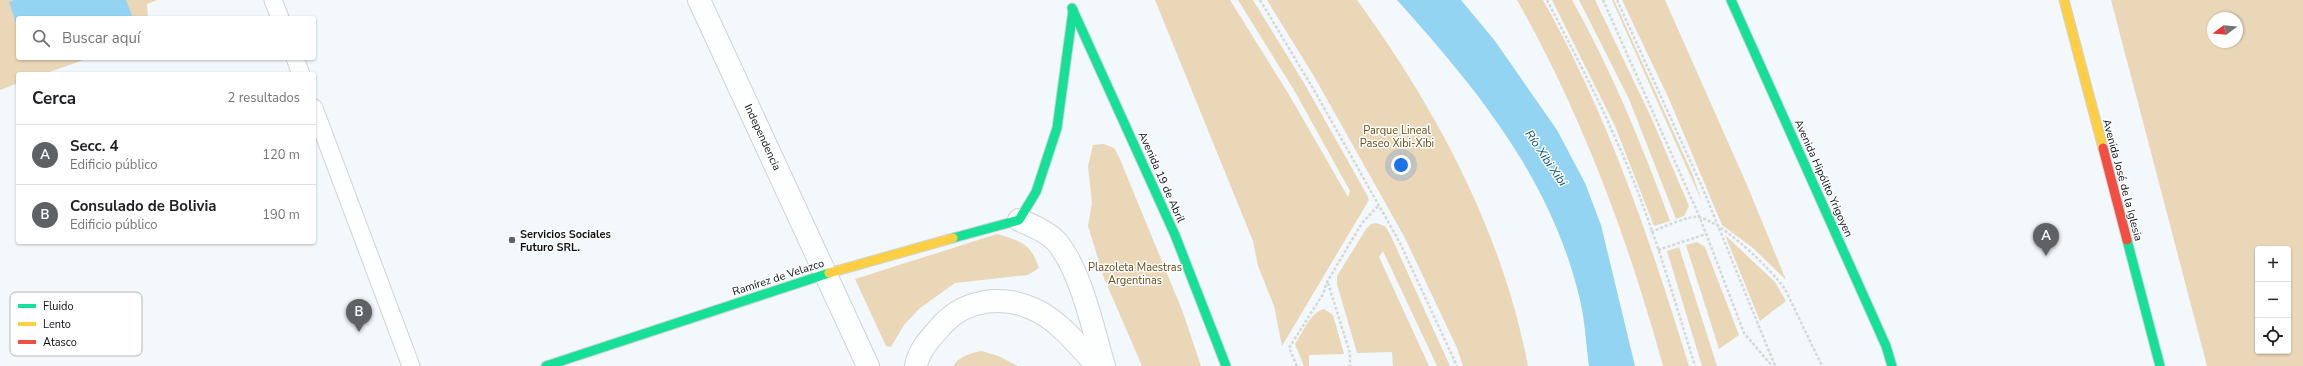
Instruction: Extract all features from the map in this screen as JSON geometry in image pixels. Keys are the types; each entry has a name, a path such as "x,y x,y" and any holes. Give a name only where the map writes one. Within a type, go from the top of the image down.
{"main road":[{"name":"Avenida 19 de Abril","path":"1068,0 1175,235 1223,363"},
{"name":"Avenida Hipólito Yrigoyen","path":"1731,0 1883,339 1892,366"},
{"name":"Avenida José de la Iglesia","path":"2064,0 2160,366"},
{"path":"1019,220 1036,192 1057,128 1073,10"},
{"name":"Ramírez de Velazco","path":"546,366 827,273 1019,220"}],"street":[{"name":"Independencia","path":"699,0 827,273 868,366"},
{"path":"1019,220 1039,229 1055,241 1072,264 1104,366"},
{"path":"916,366 924,347 949,318 966,308 984,302 1003,300 1032,308 1051,321 1097,366"}],"lane":[{"path":"273,0 279,16"},
{"path":"296,60 300,72"},
{"path":"316,113 411,366"}],"path":[{"path":"1547,0 1586,73 1618,143 1658,250 1695,366"},
{"path":"1603,0 1700,218 1744,333 1773,366"},
{"path":"1617,0 1719,227 1722,239 1773,366"},
{"path":"1260,1 1314,90 1400,243 1457,366"},
{"path":"1297,366 1289,348 1323,294 1327,282 1362,223 1379,205"},
{"path":"1651,232 1695,217 1719,227 1777,277 1822,366"},
{"path":"1658,250 1706,234"},
{"path":"1327,282 1350,353 1350,366"}],"green space":[{"path":"0,0 157,0 147,4 148,16 16,16 16,60 83,60 50,72 16,72 16,84 0,90"},
{"path":"1155,0 1230,0 1288,93 1348,197 1350,191 1294,90 1238,0 1253,0 1304,83 1369,200 1282,346 1274,306 1258,266 1253,241"},
{"name":"Parque Lineal Paseo Xibi-Xibi","path":"1267,0 1357,0 1414,85 1463,174 1484,220 1502,267 1528,366 1463,366 1457,348 1405,238 1315,78"},
{"path":"1517,0 1543,0 1588,88 1626,179 1643,225 1689,366 1663,366 1635,271 1601,178 1583,133 1562,88"},
{"path":"1552,0 1572,0 1587,27 1626,109 1670,221 1654,226 1615,126"},
{"path":"1579,0 1595,0 1651,117 1689,206 1684,216 1676,219 1629,99"},
{"path":"1612,0 1614,0 1692,173 1702,202"},
{"path":"1622,0 1665,0 1747,185 1786,280 1753,248 1722,225 1669,99"},
{"path":"2111,0 2303,0 2303,366 2207,366"},
{"name":"Plazoleta Maestras Argentinas","path":"1104,144 1114,148 1119,157 1182,310 1201,366 1142,366 1104,278 1088,226 1092,203 1088,166 1093,145"},
{"path":"1376,223 1385,226 1390,234 1450,366 1437,366 1383,251 1379,257 1429,366 1393,366 1392,352 1357,353 1337,284 1337,276 1366,229 1371,224"},
{"path":"997,234 1024,244 1032,253 1039,268 1028,275 955,283 920,308 904,325 891,347 886,346 855,279"},
{"path":"1725,235 1775,282 1786,301 1760,321"},
{"path":"1697,242 1705,247 1739,335 1719,349 1686,245"},
{"path":"1679,247 1717,366 1702,366 1667,251"},
{"path":"1324,309 1333,315 1344,354 1309,355 1309,366 1304,366 1295,344 1311,318 1319,311"},
{"path":"982,351 998,356 1018,366 953,366 966,356"}],"water":[{"path":"14,0 126,0 132,16 16,16 16,23 9,2"},
{"name":"Río Xibi Xibi","path":"1397,0 1461,0 1495,41 1557,130 1585,183 1601,225 1635,366 1589,366 1582,308 1567,256 1551,215 1531,176 1508,138 1483,102"}],"traffic: fast":[{"path":"1731,0 1886,346 1892,366"},
{"path":"1072,8 1175,235 1226,366"},
{"path":"953,238 1019,220 1036,192 1057,128 1073,10"},
{"path":"2127,240 2160,366"},
{"path":"546,366 829,273"}],"traffic: slow":[{"path":"2064,0 2103,148"},
{"path":"829,273 953,238"}],"traffic: jam":[{"path":"2103,148 2127,240"}],"place":[{"name":"Servicios Sociales Futuro SRL.","path":"512,240"},
{"name":"Secc. 4","path":"2046,256"},
{"name":"Consulado de Bolivia","path":"359,332"}]}
